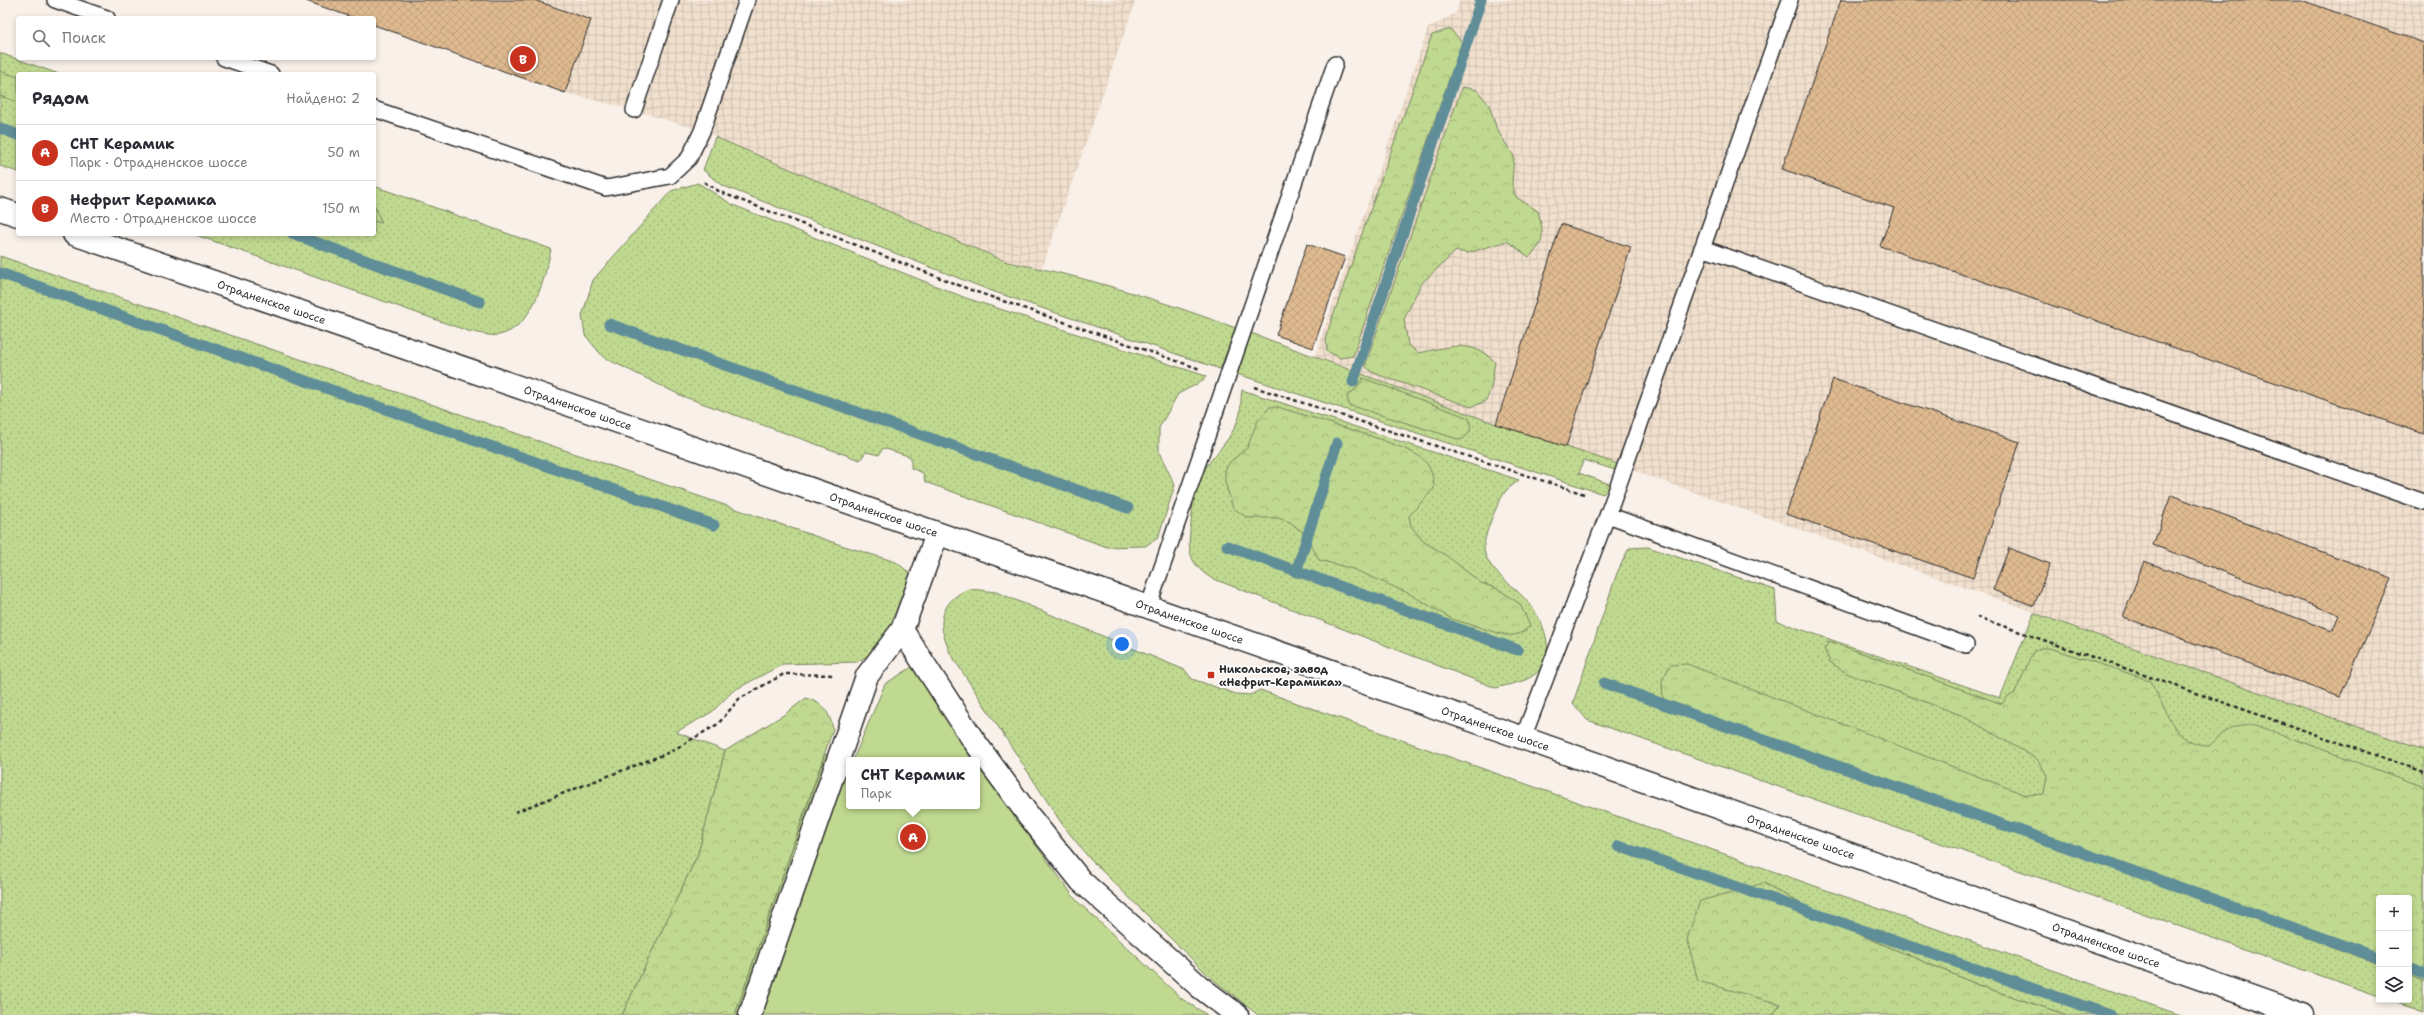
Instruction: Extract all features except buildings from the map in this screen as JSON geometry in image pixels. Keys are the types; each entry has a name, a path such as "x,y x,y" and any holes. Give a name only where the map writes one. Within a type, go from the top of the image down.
{"main road":[{"path":"0,208 16,214"},
{"name":"Отрадненское шоссе","path":"80,236 1523,738 2303,1015"},
{"path":"750,1015 867,676 902,630 937,534"},
{"path":"902,630 972,738 1029,816 1081,881 1200,987 1236,1015"}],"lane":[{"path":"55,0 101,16"},
{"path":"634,110 671,0"},
{"path":"376,110 606,188 670,176 689,158 702,131 747,0"},
{"path":"1523,738 1610,509 1790,0"},
{"path":"230,60 265,72"},
{"path":"1148,608 1335,64"},
{"path":"1702,248 2424,502"},
{"path":"1610,509 1966,644"}],"path":[{"path":"670,176 694,176 720,192 971,290 1610,509"},
{"path":"1974,616 2424,772"},
{"path":"515,812 670,752 718,724 739,699 784,674 867,676"}],"shaded area":[{"path":"303,0 1136,0 1042,268 1007,262 702,131 634,110 565,93 376,26 376,16 348,16"},
{"path":"1460,0 2424,0 2424,750 1566,447 1631,246 1561,224 1496,424 1315,356 1428,28 1456,13"}],"green space":[{"path":"1450,29 1462,42 1353,356 1340,358 1327,351 1326,336 1432,35"},
{"path":"0,53 16,60 53,72 16,72 16,171 0,166"},
{"path":"0,71 16,76 16,101 0,96"},
{"path":"1462,87 1477,90 1489,105 1497,130 1514,156 1512,184 1516,197 1538,211 1542,231 1539,246 1529,257 1507,241 1468,253 1456,251 1421,284 1404,319 1408,345 1419,353 1440,348 1459,346 1468,347 1486,354 1495,362 1491,388 1486,401 1471,407 1373,373 1365,366"},
{"path":"715,137 1007,262 1066,274 1123,290 1236,328 1220,369 989,290 721,185 703,170"},
{"path":"698,183 733,205 966,298 1206,376 1203,381 1178,394 1159,428 1159,452 1175,485 1158,538 1145,546 1107,547 925,482 923,473 911,468 911,457 883,448 879,455 866,452 860,460 682,396 603,357 585,335 582,316 593,280 671,191"},
{"path":"376,187 551,249 545,274 536,300 521,323 511,330 499,335 488,335 468,331 199,236 376,236"},
{"path":"376,210 382,223 376,222"},
{"path":"0,256 841,545 896,562 916,578 915,600 879,649 857,662 783,664 733,691 712,712 676,732 725,751 698,854 622,1015 0,1015"},
{"path":"1251,333 1496,424 1618,464 1615,470 1584,460 1579,473 1612,485 1603,494 1237,374"},
{"path":"1363,378 1469,418 1469,433 1461,440 1349,405 1347,396 1357,388"},
{"path":"1242,390 1519,480 1505,492 1498,505 1487,532 1484,548 1485,554 1492,567 1532,607 1543,626 1547,647 1546,657 1542,667 1534,675 1525,680 1496,688 1211,578 1202,571 1192,557 1189,542 1194,490 1204,470 1229,438 1234,429 1240,413"},
{"path":"1270,407 1278,407 1356,431 1399,447 1424,460 1432,473 1434,488 1409,516 1411,526 1423,541 1447,556 1481,583 1498,589 1520,604 1530,625 1519,634 1505,635 1452,619 1408,593 1353,569 1319,560 1305,534 1290,522 1278,518 1248,518 1233,508 1225,482 1225,470 1230,462 1247,448 1257,422"},
{"path":"1648,547 1775,590 1777,621 2000,698 2034,613 2424,750 2424,1011 2400,1003 2412,1003 2412,895 2376,895 2376,995 1587,720 1573,703 1617,573 1629,548"},
{"path":"971,589 996,592 1185,670 1192,679 1236,694 1250,695 1260,690 2180,1015 2067,1015 1983,987 1842,927 1764,883 1742,992 1780,1004 1773,1015 1258,1015 1209,976 1089,858 1062,824 950,653 942,628 942,619 950,602 955,597"},
{"path":"1829,641 2002,704 2007,697 2015,693 2033,652 2041,648 2050,648 2149,680 2178,732 2186,739 2196,744 2209,746 2230,728 2241,725 2256,725 2424,787 2424,981 2412,976 2412,895 2376,895 2376,963 1677,709 1663,698 1662,681 1670,665 1687,664 2026,795 2044,794 2047,775 2037,759 1961,715 1846,673 1830,662 1824,649"},
{"path":"912,667 973,757 854,757 885,684"},
{"path":"806,698 812,700 825,709 830,717 833,729 735,1015 622,1015 698,854 725,751 785,714"},
{"path":"825,754 846,763 846,809 980,809 980,768 1076,900 1182,999 1207,1015 735,1015"},
{"path":"1764,883 1842,927 1983,987 2067,1015 1773,1015 1780,1004 1698,981 1687,939 1700,901"}],"waterway":[{"path":"1353,382 1481,0"},
{"path":"0,128 16,134"},
{"path":"298,236 480,302"},
{"path":"0,273 714,525"},
{"path":"609,324 1128,508"},
{"path":"1296,572 1337,443"},
{"path":"1227,546 1518,650"},
{"path":"1604,683 2376,957"},
{"path":"1618,846 2110,1015"},
{"path":"2412,969 2424,974"}],"place":[{"name":"Нефрит Керамика","path":"523,59"},
{"name":"Никольское, завод «Нефрит-Керамика»","path":"1211,675"},
{"name":"СНТ Керамик","path":"913,837"}]}
